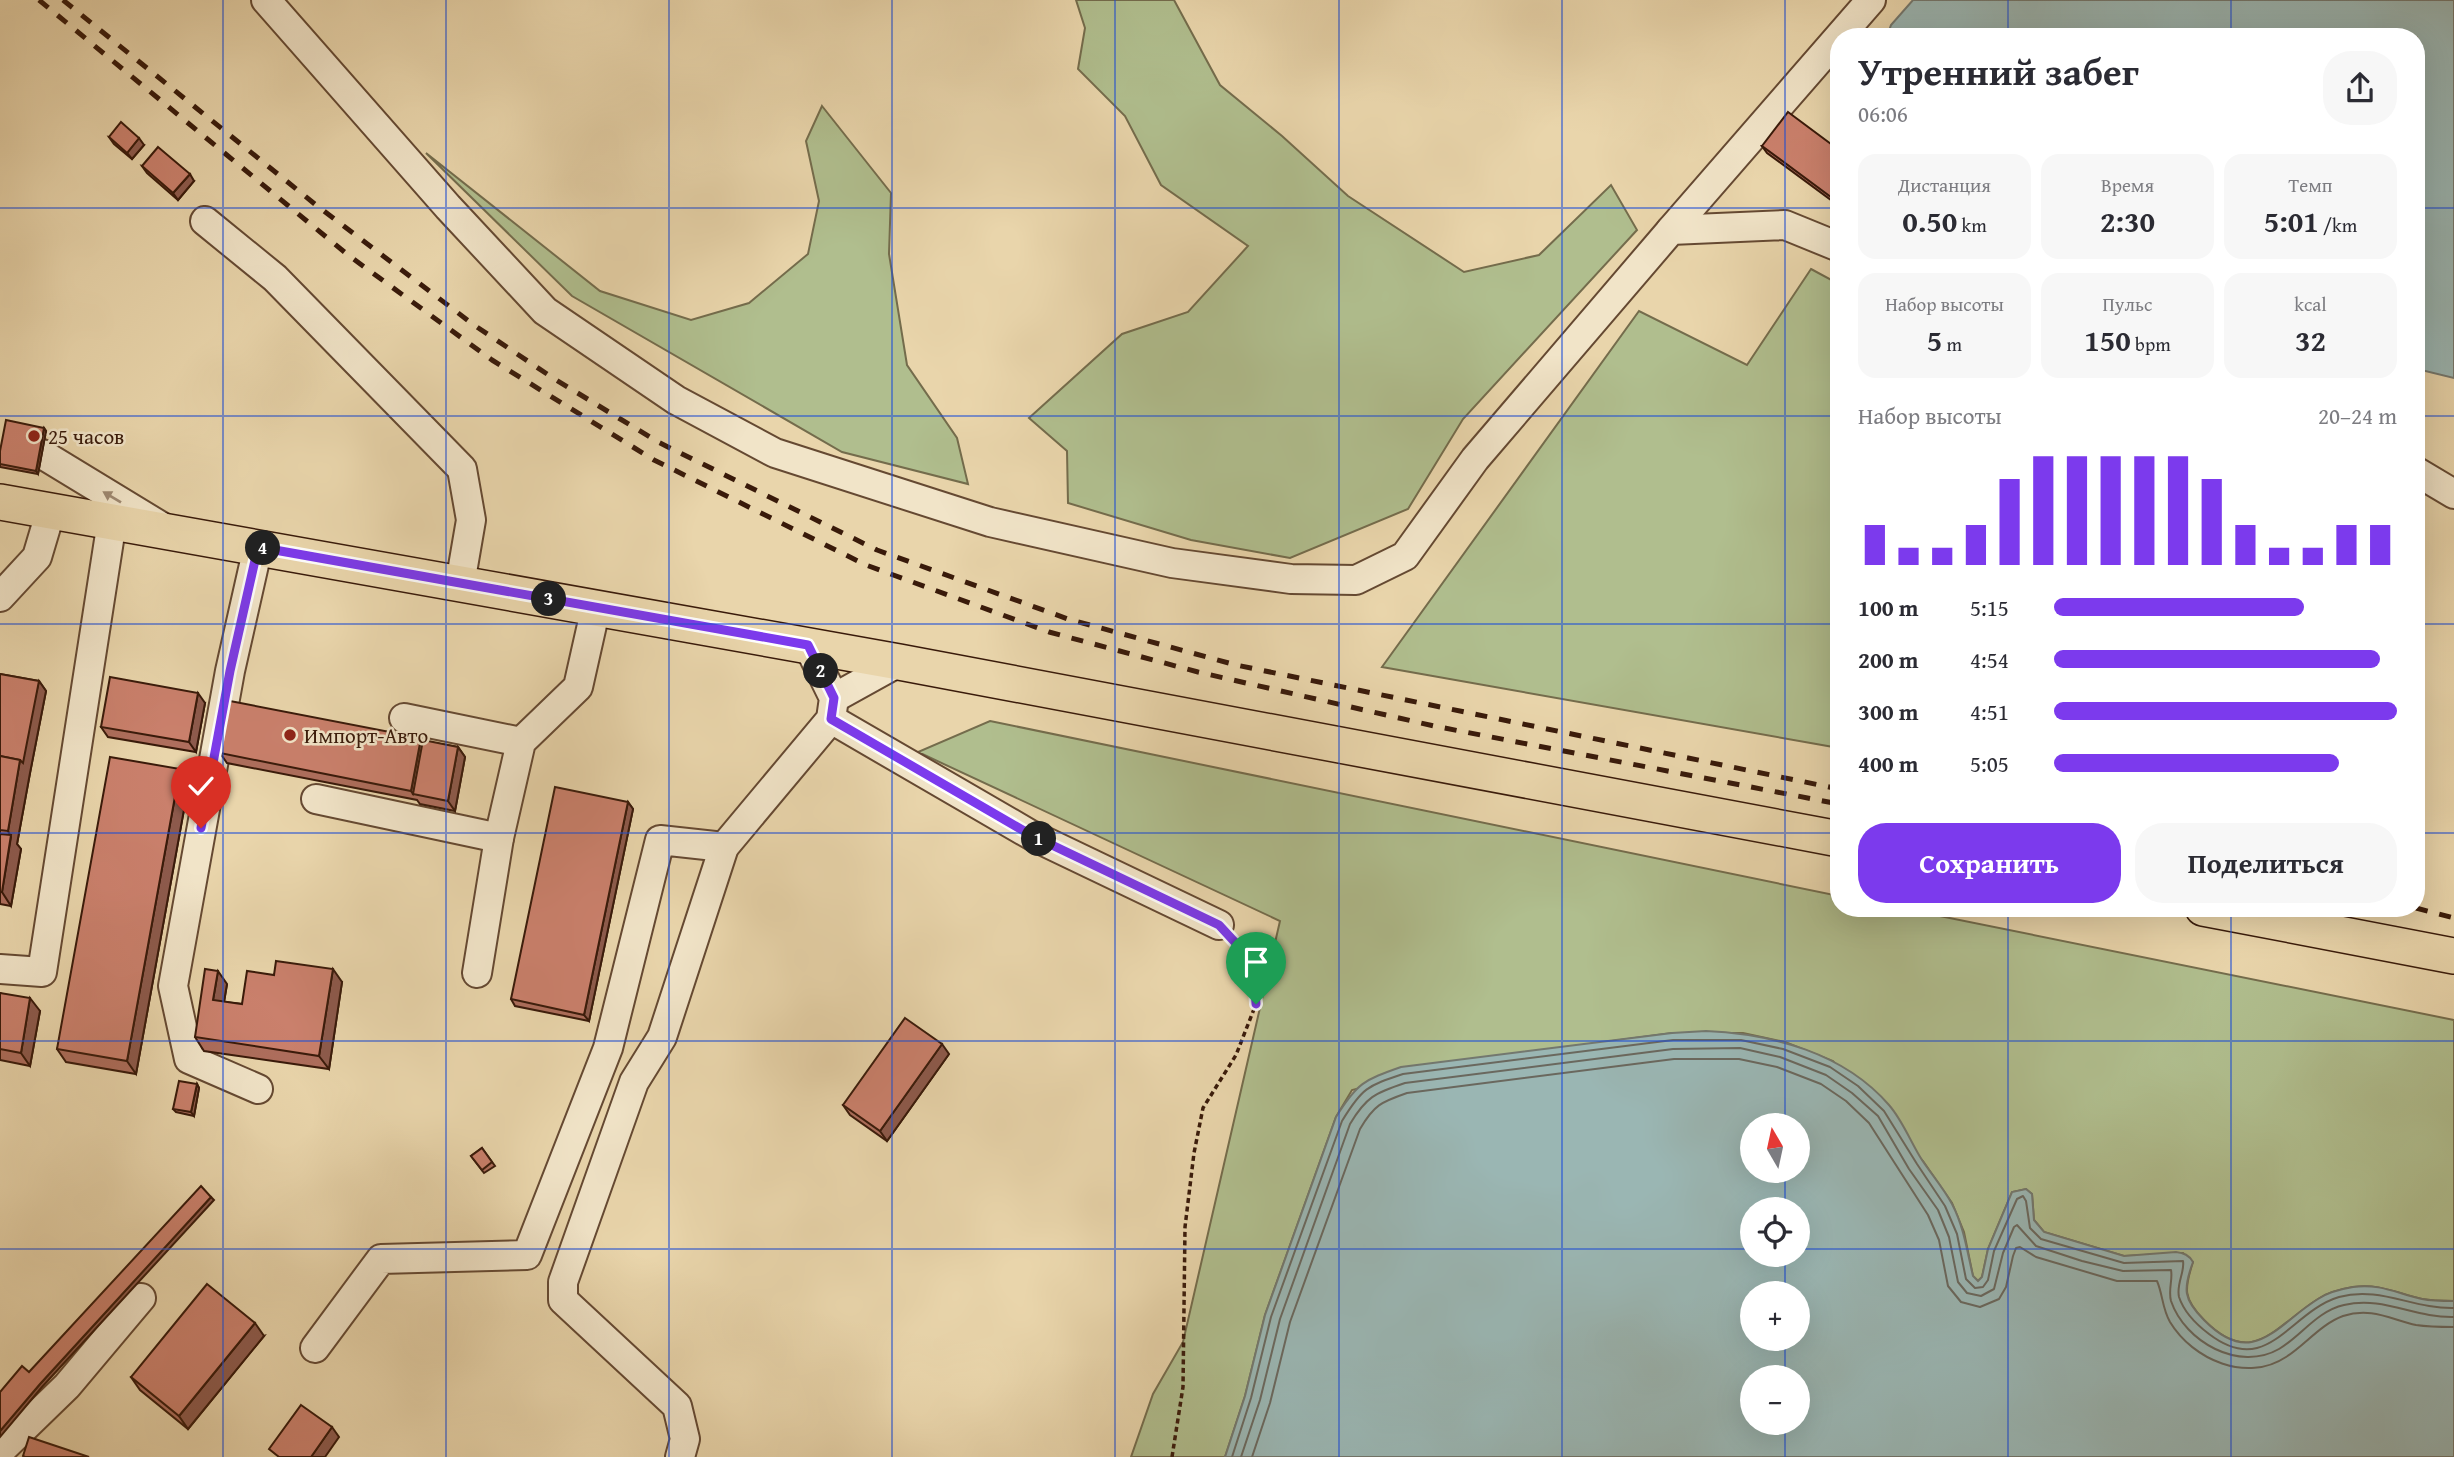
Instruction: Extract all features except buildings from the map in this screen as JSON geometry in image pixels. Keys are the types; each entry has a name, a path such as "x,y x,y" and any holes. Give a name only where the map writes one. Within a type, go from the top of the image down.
{"main road":[{"path":"0,502 808,645 1830,837"},
{"path":"2250,917 2454,956"}],"lane":[{"path":"266,0 448,207 545,311 676,401 775,453 990,522 1172,563 1291,579 1356,580 1405,556 1475,459 1583,330 1830,47"},
{"path":"1847,28 1871,0"},
{"path":"205,221 275,278 462,468 471,520 460,584"},
{"path":"1671,230 1785,225 1830,243"},
{"path":"42,454 170,533"},
{"path":"2425,477 2454,494"},
{"path":"0,597 37,557 51,510"},
{"path":"0,969 42,972 112,521"},
{"path":"258,547 230,671 173,986 189,1059 258,1088"},
{"path":"477,973 499,838 521,742 578,687 596,607"},
{"path":"808,645 833,708 1031,835 1219,925"},
{"path":"680,1457 685,1439 677,1406 563,1300 564,1282 634,1082 662,1037 724,847 833,708 900,662"},
{"path":"404,718 521,742"},
{"path":"316,799 499,838"},
{"path":"315,1348 380,1259 527,1255 608,1048 660,840 724,847"},
{"path":"0,1451 67,1386 141,1298"}],"path":[{"path":"1172,1457 1183,1387 1185,1227 1196,1142 1203,1108 1236,1055 1256,1004 1254,971 1244,952 1219,925"}],"green space":[{"path":"1076,0 1174,0 1220,85 1348,196 1464,272 1539,255 1611,185 1637,230 1463,419 1408,509 1290,558 1191,540 1068,503 1067,451 1029,418 1122,334 1188,312 1248,246 1161,185 1125,116 1078,69 1085,28"},
{"path":"822,106 891,193 889,254 907,365 957,438 968,484 842,452 572,296 426,153 600,291 691,320 749,303 808,254 819,201 806,141"},
{"path":"1811,269 1830,279 1830,746 1382,667 1639,311 1747,365"},
{"path":"990,721 1830,894 1830,917 1945,917 2454,1020 2454,1301 2422,1299 2372,1286 2348,1288 2322,1297 2264,1338 2251,1342 2237,1341 2221,1335 2192,1306 2187,1287 2193,1262 2183,1253 2124,1256 2044,1232 2034,1220 2032,1194 2026,1189 2012,1192 1988,1249 1982,1277 1978,1281 1973,1276 1964,1232 1952,1203 1923,1161 1833,1061 1785,1042 1743,1033 1672,1033 1469,1060 1352,1090 1336,1117 1265,1315 1245,1396 1225,1457 1131,1457 1153,1394 1183,1342 1280,921 918,752"}],"water":[{"path":"1913,0 2454,0 2454,378 2425,371 2425,28 1890,28"},
{"path":"1706,1031 1757,1037 1806,1050 1851,1072 1871,1087 1894,1111 1922,1160 1952,1204 1962,1230 1973,1276 1978,1281 1982,1277 1988,1249 2012,1192 2026,1189 2032,1194 2034,1220 2044,1232 2124,1256 2176,1252 2188,1256 2193,1262 2187,1287 2192,1306 2221,1335 2237,1341 2251,1342 2264,1338 2322,1297 2348,1288 2372,1286 2422,1299 2454,1301 2454,1457 1225,1457 1245,1396 1265,1315 1336,1117 1362,1084 1401,1067"}],"railway":[{"path":"39,0 348,255 492,360 654,460 866,565 1049,632 1198,672 1434,726 1830,802"},
{"path":"63,0 316,205 474,325 553,378 658,442 877,550 1068,619 1236,665 1830,787"},
{"path":"2425,910 2454,918"}],"place":[{"name":"25 часов","path":"34,436"},
{"name":"Импорт-Авто","path":"290,735"}],"route":[{"path":"201,828 230,671 258,547 808,645 834,698 831,719 1031,835 1219,925 1244,952 1254,971 1256,1004"}]}
